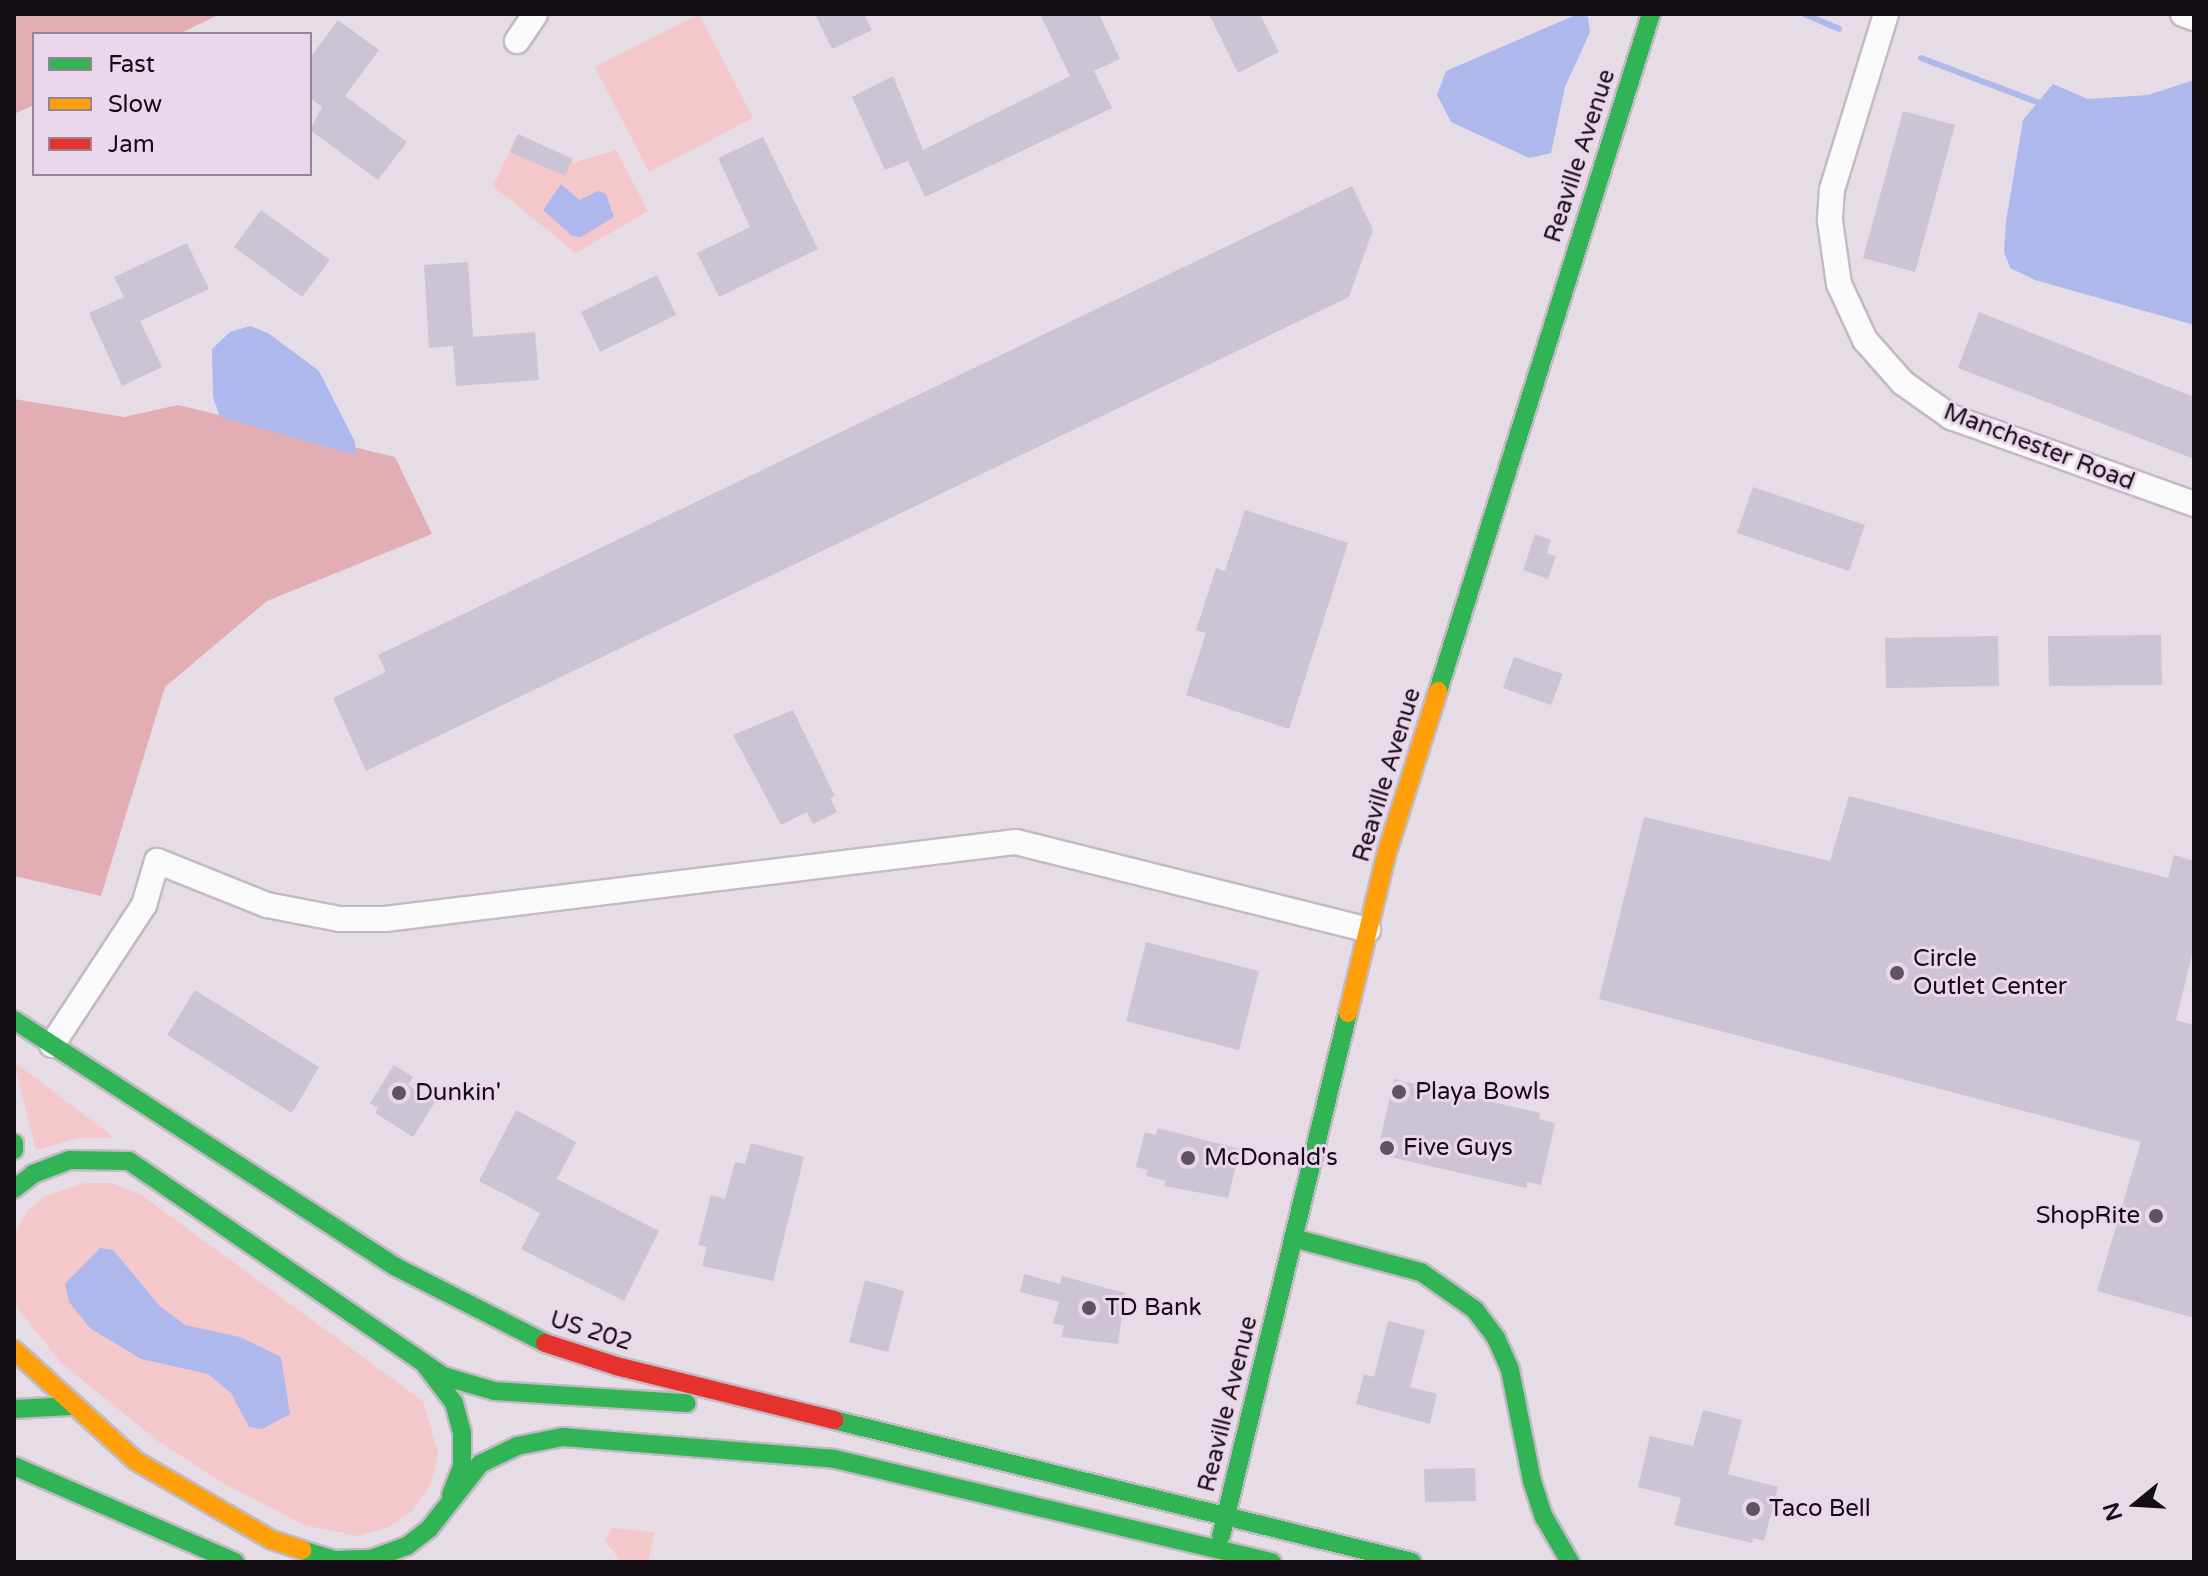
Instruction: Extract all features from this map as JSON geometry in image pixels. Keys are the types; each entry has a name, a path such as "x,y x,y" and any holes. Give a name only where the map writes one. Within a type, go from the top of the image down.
{"main road":[{"name":"Reaville Avenue","path":"1216,1555 1368,930 1406,789 1651,14"},
{"name":"US 202","path":"14,1020 358,1244 499,1323 575,1355 1412,1562"},
{"path":"14,1143 14,1150"},
{"path":"14,1189 33,1174 69,1160 109,1157 129,1161 443,1376 494,1391 827,1417"},
{"path":"228,1205 269,1254"},
{"path":"1293,1238 1421,1272 1475,1310 1496,1338 1510,1370 1532,1481 1544,1517 1570,1562"},
{"path":"14,1350 71,1406 136,1461 272,1540 300,1562"},
{"path":"418,1359 448,1391 459,1417 462,1466 449,1500"},
{"path":"14,1409 52,1403 71,1406"},
{"path":"416,1562 429,1529 449,1500 489,1458 534,1441 563,1437 719,1446 857,1463 1216,1555 1272,1562"},
{"path":"14,1466 235,1562"},
{"path":"272,1540 321,1557 360,1561 397,1552 429,1529"}],"street":[{"path":"517,41 535,14"},
{"name":"Manchester Road","path":"1886,14 1832,189 1830,221 1839,284 1865,340 1903,383 1951,417 2194,504"},
{"path":"2183,14 2194,18"},
{"path":"52,1045 144,905 157,861 267,905 340,919 385,919 1016,842 1368,930"}],"shaded area":[{"path":"14,14 220,14 183,32 32,32 32,106 14,114"},
{"path":"699,14 753,118 649,172 595,67"},
{"path":"518,134 573,163 616,150 648,211 576,253 493,186"},
{"path":"14,399 124,417 178,405 395,457 432,534 267,601 165,687 101,896 14,876"},
{"path":"14,1062 111,1138 78,1138 36,1150"},
{"path":"85,1183 112,1183 140,1194 423,1401 438,1453 431,1484 411,1512 387,1528 357,1536 304,1525 223,1483 158,1441 60,1362 14,1303 14,1234 28,1210 45,1196"},
{"path":"612,1528 655,1532 648,1562 622,1562 605,1541"}],"water":[{"path":"1578,14 1588,17 1590,32 1565,87 1551,153 1529,158 1451,122 1437,95 1446,71"},
{"path":"2194,80 2194,325 2035,280 2010,268 2004,251 2006,221 2023,120 2053,84 2088,99 2148,95"},
{"path":"561,184 579,200 598,191 606,194 614,217 581,237 572,236 543,210"},
{"path":"250,326 268,333 319,371 355,442 356,455 220,417 213,397 212,349 230,332"},
{"path":"100,1248 113,1250 160,1306 185,1325 240,1337 281,1357 290,1414 262,1429 249,1427 231,1393 208,1374 141,1359 90,1328 69,1302 65,1284"}],"building":[{"path":"815,14 864,14 872,30 832,49"},
{"path":"1040,14 1099,14 1120,59 1094,71 1112,108 925,197 908,161 885,170 852,97 893,76 923,150 1070,76"},
{"path":"1209,14 1260,14 1279,52 1238,73"},
{"path":"338,20 379,50 345,96 407,142 378,180 312,131 322,107 312,100 312,55"},
{"path":"1903,111 1955,125 1915,272 1863,258"},
{"path":"518,134 573,159 565,176 510,152"},
{"path":"763,137 818,249 719,297 697,253 750,227 718,158"},
{"path":"1352,186 1373,230 1349,297 366,771 333,698 386,672 378,655"},
{"path":"261,210 330,260 302,297 234,247"},
{"path":"187,243 209,289 140,321 162,367 122,386 89,313 124,297 114,277"},
{"path":"468,262 473,337 535,332 539,380 456,386 453,346 429,348 424,265"},
{"path":"657,275 676,315 600,352 581,312"},
{"path":"1979,312 2194,397 2194,459 1958,368"},
{"path":"1753,487 1865,525 1849,571 1737,533"},
{"path":"1245,510 1348,543 1289,729 1186,695 1206,633 1196,630 1216,568 1225,571"},
{"path":"1535,534 1551,540 1547,553 1556,556 1548,579 1523,570"},
{"path":"2161,635 2162,685 2049,686 2048,636"},
{"path":"1998,636 1999,686 1886,688 1885,638"},
{"path":"1514,657 1563,674 1551,705 1503,688"},
{"path":"793,710 835,796 830,798 837,812 813,824 807,812 781,825 733,735"},
{"name":"Circle Outlet Center","path":"1849,796 2168,878 2174,855 2194,861 2194,947 2176,1020 2194,1025 2194,1318 2097,1291 2141,1142 1599,999 1644,817 1830,861"},
{"path":"1146,942 1259,971 1239,1050 1126,1021"},
{"path":"195,990 319,1067 292,1113 167,1035"},
{"name":"Dunkin'","path":"394,1065 413,1077 408,1085 435,1102 413,1137 375,1113 378,1108 370,1103"},
{"path":"1394,1079 1540,1113 1539,1119 1555,1123 1541,1185 1527,1182 1526,1188 1377,1154"},
{"path":"516,1110 576,1142 557,1179 659,1231 624,1301 521,1249 540,1213 479,1181"},
{"name":"McDonald's","path":"1158,1128 1240,1149 1228,1198 1164,1186 1166,1181 1146,1176 1148,1170 1136,1167 1145,1132 1156,1135"},
{"path":"751,1143 804,1157 773,1281 702,1266 707,1247 698,1245 711,1195 725,1199 735,1162 745,1164"},
{"name":"TD Bank","path":"1024,1274 1060,1284 1062,1276 1125,1293 1118,1344 1061,1337 1064,1326 1053,1323 1059,1302 1020,1292"},
{"path":"865,1280 904,1291 888,1352 849,1342"},
{"path":"1388,1321 1425,1330 1410,1387 1437,1394 1430,1424 1356,1404 1364,1374 1374,1377"},
{"path":"1703,1410 1742,1420 1728,1474 1778,1487 1764,1541 1753,1538 1752,1543 1674,1525 1681,1498 1638,1487 1650,1436 1693,1446"},
{"path":"1475,1468 1476,1501 1425,1502 1424,1469"}],"waterway":[{"path":"1804,14 1839,29"},
{"path":"1921,58 2045,105"}],"traffic: fast":[{"path":"1438,691 1651,14"},
{"path":"1221,1536 1348,1013"},
{"path":"14,1020 396,1267 545,1343"},
{"path":"14,1143 14,1150"},
{"path":"14,1189 33,1174 69,1160 129,1161 443,1376 494,1391 687,1403"},
{"path":"1293,1238 1421,1272 1475,1310 1496,1338 1510,1370 1532,1481 1544,1517 1570,1562"},
{"path":"426,1366 454,1403 462,1432 462,1466 451,1495"},
{"path":"14,1409 71,1406"},
{"path":"834,1420 1412,1562"},
{"path":"302,1550 334,1560 371,1559 407,1546 429,1529 480,1464 517,1446 563,1437 835,1459 1272,1562"},
{"path":"14,1466 235,1562"}],"traffic: slow":[{"path":"1348,1013 1387,852 1438,691"},
{"path":"14,1350 136,1461 272,1540 302,1550"}],"traffic: jam":[{"path":"545,1343 616,1366 834,1420"}],"place":[{"name":"Circle Outlet Center","path":"1897,973"},
{"name":"Playa Bowls","path":"1399,1092"},
{"name":"Dunkin'","path":"399,1093"},
{"name":"Five Guys","path":"1387,1148"},
{"name":"McDonald's","path":"1188,1158"},
{"name":"ShopRite","path":"2156,1216"},
{"name":"TD Bank","path":"1089,1308"},
{"name":"Taco Bell","path":"1753,1509"}]}
